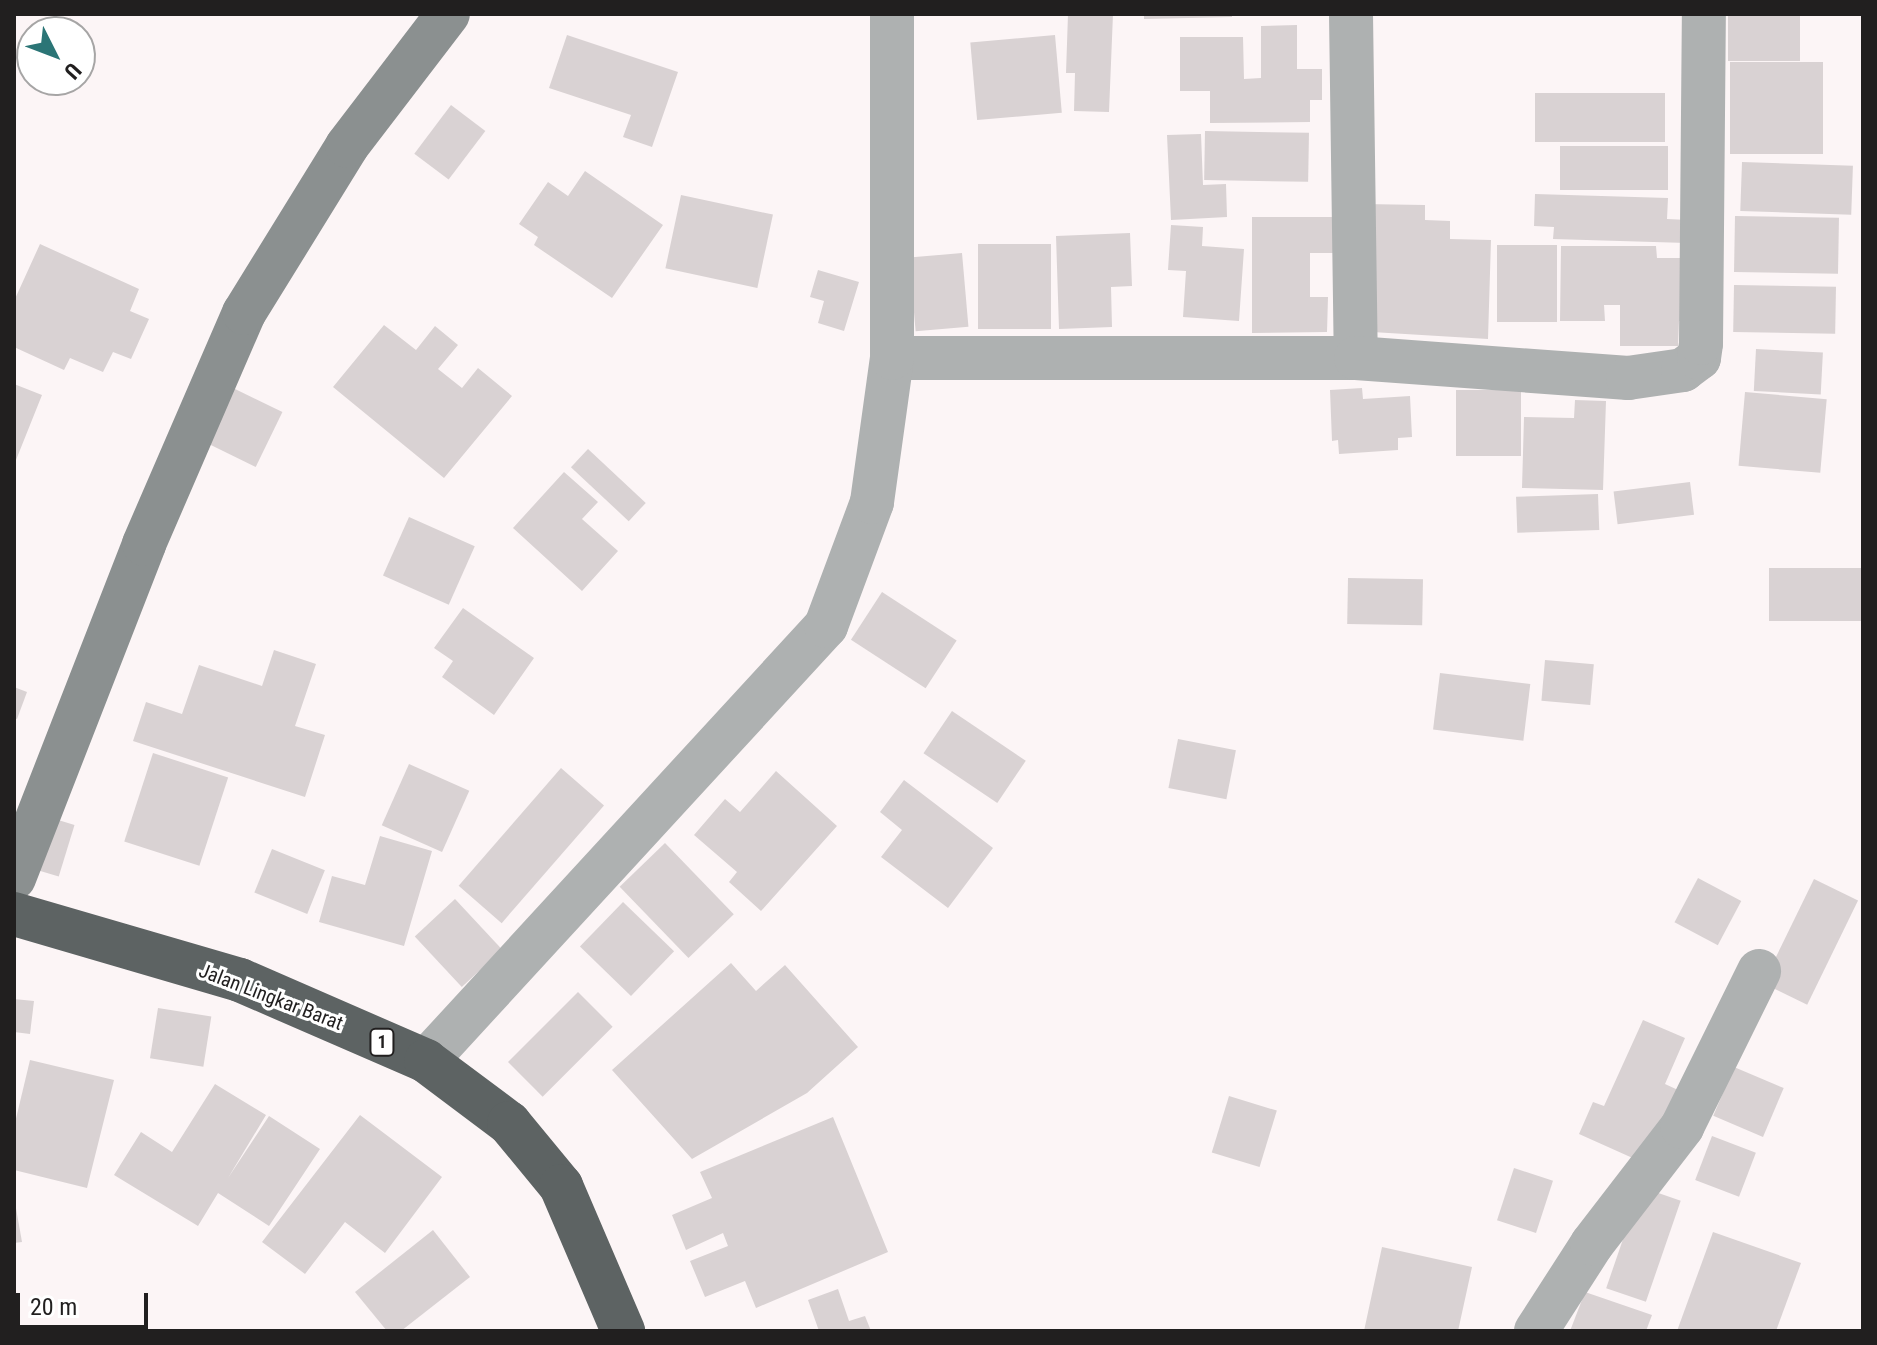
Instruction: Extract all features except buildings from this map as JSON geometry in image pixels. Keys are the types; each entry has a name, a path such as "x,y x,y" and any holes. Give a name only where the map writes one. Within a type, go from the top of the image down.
{"highway":[{"name":"Jalan Lingkar Barat","path":"14,914 240,980 426,1061 509,1123 561,1186 623,1331"}],"street":[{"path":"14,878 144,544 244,313 347,146 448,14"},
{"path":"426,1061 826,626 872,502 892,358 892,14"},
{"path":"1351,14 1356,358"},
{"path":"892,358 1356,358 1628,378 1683,370 1699,358 1704,14"},
{"path":"1536,1331 1592,1244 1682,1127 1759,971"}]}
